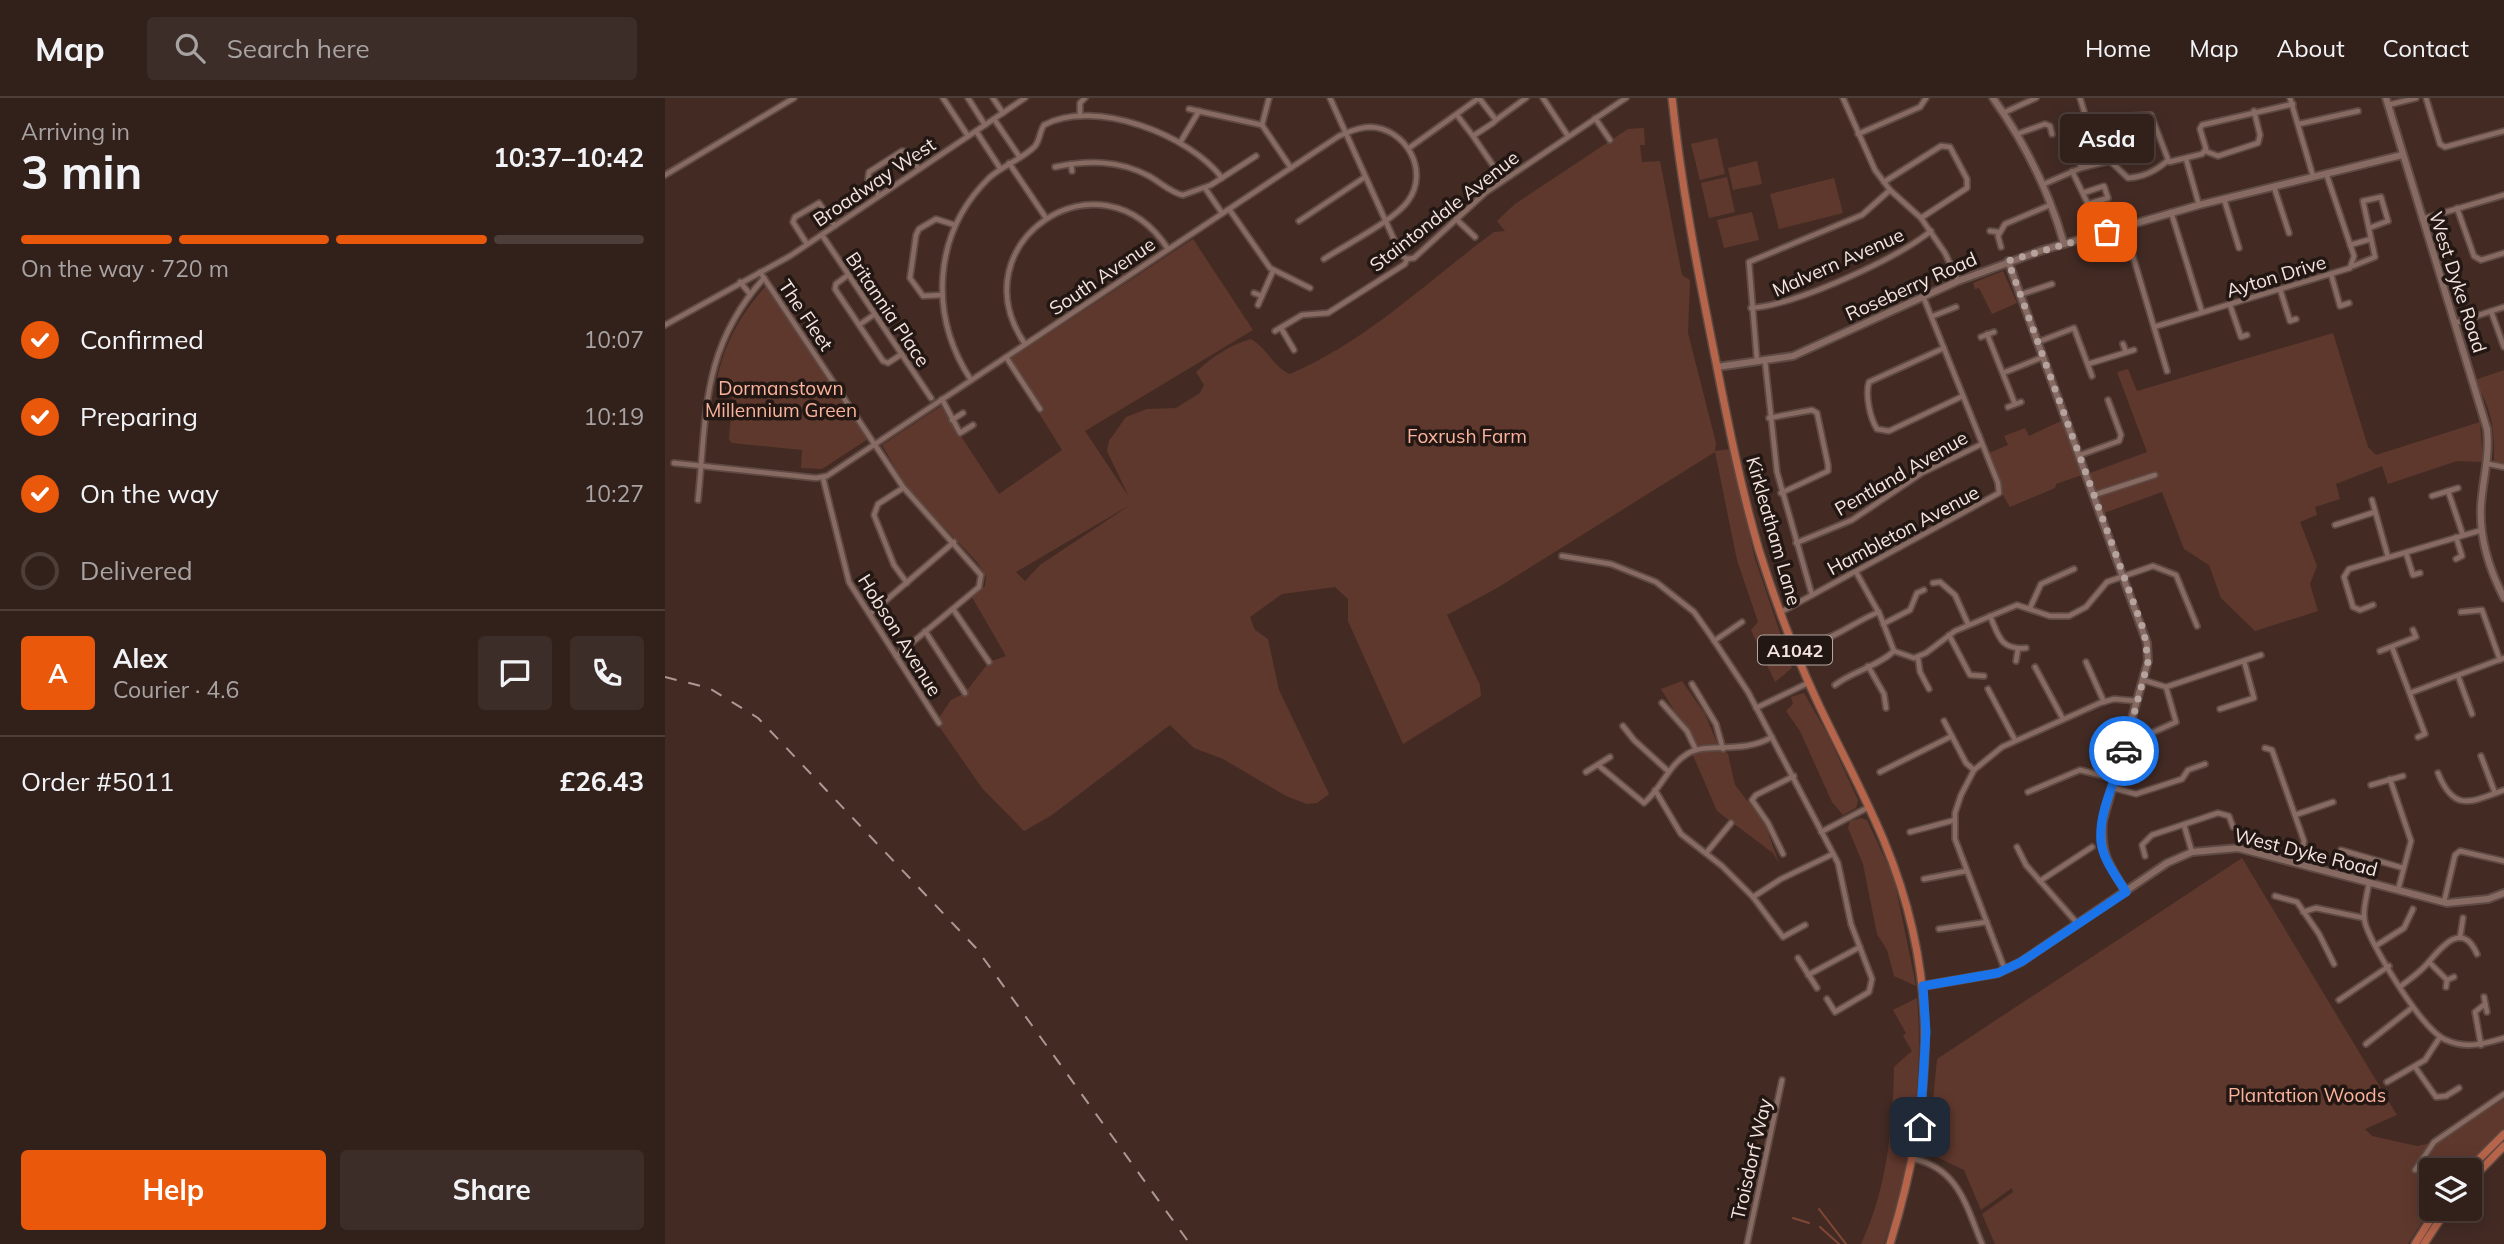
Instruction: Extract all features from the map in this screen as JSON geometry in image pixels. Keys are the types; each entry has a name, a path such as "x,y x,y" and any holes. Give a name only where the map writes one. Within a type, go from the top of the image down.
{"main road":[{"name":"Kirkleatham Lane","path":"1672,98 1686,215 1750,516 1781,612 1809,683 1868,807 1900,886 1923,986 1926,1032 1924,1094 1914,1159 1890,1244"},
{"path":"2480,1158 2504,1135"},
{"path":"2482,1169 2504,1146"},
{"path":"2415,1244 2429,1221"},
{"path":"2424,1244 2439,1221"}],"street":[{"path":"665,175 794,98"},
{"path":"943,98 968,136"},
{"path":"968,98 985,125"},
{"path":"993,98 1003,113"},
{"name":"Broadway West","path":"665,324 696,310 822,235 1025,98"},
{"path":"1080,116 1080,103 1085,98"},
{"path":"1262,125 1269,98"},
{"path":"1330,98 1401,256 1407,259"},
{"path":"1409,148 1479,98 1496,120"},
{"path":"1473,136 1526,98"},
{"path":"1544,98 1568,136"},
{"name":"Staintondale Avenue","path":"1295,350 1278,329 1306,313 1326,314 1405,264 1407,259 1413,258 1503,180 1619,100 1626,98"},
{"path":"1843,98 1884,182 1931,231 1958,281"},
{"path":"1859,135 1920,107 1926,98"},
{"path":"1993,98 2017,134 2043,184 2064,244"},
{"path":"2003,113 2036,98"},
{"path":"2080,98 2088,124"},
{"path":"2387,102 2416,98"},
{"path":"2426,98 2440,144 2445,147 2504,131"},
{"path":"2197,122 2203,125 2292,101 2313,176"},
{"name":"West Dyke Road","path":"2387,102 2487,429 2489,464 2481,507 2482,530 2490,572 2504,598"},
{"path":"1189,109 1262,125 1291,168"},
{"path":"1181,141 1199,111"},
{"path":"2043,184 2081,168 2113,161 2130,178 2153,172 2167,161 2186,159 2205,151 2218,156 2258,144 2260,135 2254,111"},
{"path":"2299,124 2358,111"},
{"path":"1457,115 1503,180"},
{"path":"2081,168 2076,138 2081,127 2115,116 2151,115 2167,161"},
{"path":"971,380 951,343 941,295 944,259 955,225 973,197 1000,168 1035,147 1040,130 1048,122 1080,116 1128,120 1181,141 1209,161 1222,178"},
{"path":"1595,118 1610,140"},
{"path":"995,119 1019,156"},
{"path":"2017,134 2045,124 2050,126 2052,134"},
{"path":"2203,125 2205,151"},
{"path":"1324,259 1402,208 1414,188 1415,163 1409,148 1395,135 1378,128 1362,127 1346,133"},
{"path":"976,131 1000,168"},
{"name":"South Avenue","path":"823,478 1346,133"},
{"path":"1884,182 1941,146 1950,147 1967,179 1966,188 1921,218"},
{"path":"879,196 868,179 869,172 902,150 907,152 919,169"},
{"path":"1244,155 1247,161"},
{"name":"Roseberry Road","path":"1717,367 1793,356 1923,296 2008,261 2171,212 2402,155"},
{"path":"1055,167 1096,162 1122,166 1145,174 1178,194 1188,195 1205,188 1256,156"},
{"path":"2186,159 2199,205"},
{"path":"1009,163 1046,218"},
{"path":"1071,164 1072,171"},
{"path":"2072,171 2088,204 2108,198 2103,186 2083,193"},
{"name":"Ayton Drive","path":"2154,327 2352,266 2354,256 2326,173"},
{"path":"1299,221 1366,176"},
{"path":"2273,186 2289,233"},
{"path":"1205,188 1223,213"},
{"path":"1812,594 1781,493 1751,308 1749,262 1862,215 1890,190"},
{"path":"2421,220 2504,195"},
{"path":"2352,266 2375,257 2363,201 2381,197 2388,221 2369,228"},
{"path":"2224,198 2239,248"},
{"path":"807,244 793,222 795,217 819,203 835,226"},
{"path":"1025,344 1010,314 1007,278 1021,243 1046,218 1073,206 1098,204 1115,207 1150,226 1168,249"},
{"path":"1998,232 2005,224 2051,204"},
{"path":"2457,208 2474,256 2481,260 2504,253"},
{"path":"1229,209 1273,271 1310,288"},
{"path":"2171,212 2202,312"},
{"path":"941,295 923,296 910,278 916,235 919,229 936,219 955,225"},
{"path":"1456,219 1475,237"},
{"path":"2124,226 2167,371"},
{"name":"Malvern Avenue","path":"1751,308 1774,306 1900,253 1931,231"},
{"path":"1990,231 1998,232"},
{"path":"1998,232 2001,247"},
{"name":"Britannia Place","path":"822,235 931,398"},
{"path":"2350,245 2371,239"},
{"path":"2008,261 2147,643 2148,662 2103,821 2101,843 2108,863 2126,892"},
{"path":"1258,305 1273,271"},
{"name":"The Fleet","path":"760,272 903,487 975,565 982,582 953,608"},
{"path":"2331,274 2340,306 2349,303"},
{"path":"848,275 835,287 859,325 885,362 902,354"},
{"path":"1300,283 1304,275"},
{"path":"698,500 713,365 726,331 764,278"},
{"path":"740,282 750,294"},
{"path":"2022,294 2052,284"},
{"path":"2280,289 2290,321 2296,319"},
{"path":"1254,293 1262,296"},
{"name":"Hambleton Avenue","path":"1781,612 1999,494 1998,482 1923,296"},
{"path":"2230,305 2241,337 2246,335"},
{"path":"1933,316 1956,307"},
{"path":"2454,323 2504,307"},
{"path":"2491,311 2504,347"},
{"path":"859,325 875,314"},
{"path":"1326,314 1327,323"},
{"path":"2038,342 2074,328 2092,376"},
{"path":"1981,337 1994,332"},
{"path":"1987,334 2018,403 2008,407"},
{"path":"2123,344 2126,352"},
{"path":"1944,348 1869,382 1867,389 1872,420 1877,429 1889,431 1963,396"},
{"path":"2088,364 2134,350"},
{"path":"1006,357 1040,409"},
{"path":"2003,373 2043,357"},
{"path":"942,399 960,433 973,425"},
{"path":"2080,455 2119,441 2121,435 2108,400"},
{"path":"1769,418 1812,410 1817,413 1828,465 1828,471 1817,479 1781,493"},
{"path":"952,420 963,413"},
{"name":"Pentland Avenue","path":"1796,543 1851,520 1922,473 1982,444"},
{"path":"674,463 823,478"},
{"path":"2489,464 2504,467"},
{"path":"2094,495 2155,475"},
{"name":"Hobson Avenue","path":"823,478 849,582 939,723"},
{"path":"903,487 878,504 874,515 894,565 907,583"},
{"path":"2432,496 2458,488"},
{"path":"2448,491 2463,536"},
{"path":"2372,500 2388,557"},
{"path":"2335,525 2375,512"},
{"path":"2373,605 2360,610 2353,607 2345,572 2482,530"},
{"path":"2456,537 2462,556 2456,559"},
{"path":"870,614 954,542"},
{"path":"2406,553 2413,575 2420,573"},
{"path":"1562,556 1611,564 1656,582 1694,612 1756,708 1833,854 1872,979 1872,989 1835,1012 1827,999"},
{"path":"1894,651 1918,657 1968,624 2017,605 2050,616 2076,613 2086,607 2100,587 2124,575 2153,566 2176,575 2197,626"},
{"path":"2030,608 2041,584 2074,569"},
{"path":"1856,572 1879,612 1894,651"},
{"path":"1940,582 1943,575"},
{"path":"1933,583 1940,582 1955,595 1968,624"},
{"path":"1883,624 1910,610 1917,593 1924,590"},
{"path":"896,656 953,608 989,662"},
{"path":"2410,693 2502,659 2482,610 2461,612"},
{"path":"1806,641 1815,642 1829,638 1858,620 1879,612"},
{"path":"1989,615 2003,643 2018,649 2026,648"},
{"path":"1714,641 1742,622"},
{"path":"2380,651 2416,638 2413,630"},
{"path":"925,632 965,693"},
{"path":"1949,635 1970,675"},
{"path":"1815,642 1815,652"},
{"path":"2392,647 2425,734 2418,737"},
{"path":"2016,661 2018,649"},
{"path":"1835,685 1868,666 1883,661 1894,651"},
{"path":"2143,680 2166,687 2261,655"},
{"path":"1918,657 1920,673 1929,689"},
{"path":"2086,662 2104,702"},
{"path":"2220,709 2254,698 2243,662"},
{"path":"1868,666 1884,694 1887,708"},
{"path":"2035,670 2063,719"},
{"path":"1970,675 1984,676"},
{"path":"1966,682 1970,675"},
{"path":"2458,676 2472,714"},
{"path":"1756,708 1809,683"},
{"path":"1692,684 1716,724 1723,749"},
{"path":"2147,735 2176,722 2166,687"},
{"path":"1992,693 2015,740"},
{"path":"2005,970 1955,839 1955,820 1961,795 1975,770 2015,740 2104,702 2125,699 2138,702"},
{"path":"1662,703 1687,731 1696,750"},
{"path":"1944,721 1966,763 1975,770"},
{"path":"1623,726 1668,771"},
{"path":"1880,772 1952,736"},
{"path":"1598,765 1644,803 1668,771 1685,755 1696,750 1754,746 1772,737"},
{"path":"2265,748 2272,750 2304,841 2299,866"},
{"path":"2481,756 2495,793"},
{"path":"1586,772 1610,757"},
{"path":"2113,788 2136,794 2182,779 2188,770 2205,764"},
{"path":"2028,792 2080,771 2116,779"},
{"path":"2438,773 2447,793 2462,802 2475,801 2504,790"},
{"path":"1783,854 1768,823 1752,800 1756,795 1794,776"},
{"path":"2371,785 2403,776"},
{"path":"2390,779 2411,841 2397,890"},
{"path":"1655,790 1681,834 1707,852 1753,897 1783,937 1805,925"},
{"path":"2295,815 2333,802"},
{"path":"1821,832 1868,807"},
{"path":"2145,856 2142,845 2145,840 2184,825 2225,813 2233,827"},
{"path":"1911,830 1955,820"},
{"path":"1707,852 1731,823"},
{"path":"2184,825 2192,852"},
{"path":"2017,847 2026,865 2077,923"},
{"path":"2040,881 2092,847"},
{"name":"West Dyke Road","path":"1923,986 1966,981 2005,970 2167,863 2192,852 2238,848 2444,902 2487,899 2504,893"},
{"path":"2341,850 2403,868"},
{"path":"2444,902 2455,855 2460,851 2504,861"},
{"path":"1753,897 1789,875 1833,854"},
{"path":"1926,871 1926,879 1966,871"},
{"path":"2368,883 2364,918 2423,1023 2441,1037 2458,1044 2481,1045 2504,1038"},
{"path":"2274,896 2293,900 2319,934 2334,964"},
{"path":"2303,912 2316,908 2364,918"},
{"path":"2377,945 2398,934 2412,916 2413,909"},
{"path":"2412,916 2419,917"},
{"path":"2460,938 2461,921"},
{"path":"1943,926 1987,922"},
{"path":"2401,986 2429,962 2443,943 2460,938 2477,949"},
{"path":"1808,975 1860,947"},
{"path":"1798,958 1817,988"},
{"path":"2429,962 2448,981"},
{"path":"2340,990 2342,998 2389,966"},
{"path":"2446,987 2448,981 2454,977"},
{"path":"2484,997 2487,1012"},
{"path":"2481,1045 2475,1012 2485,1004"},
{"path":"2366,1044 2413,1007"},
{"path":"2368,1033 2372,1040"},
{"path":"2391,1082 2415,1067 2433,1051 2441,1037"},
{"path":"2415,1067 2435,1097 2446,1096 2457,1090 2450,1083"},
{"name":"Troisdorf Way","path":"1747,1244 1782,1080"},
{"path":"2415,1170 2434,1142 2504,1094"},
{"path":"1914,1159 1938,1168 1954,1181 1982,1244"}],"green space":[{"name":"Foxrush Farm","path":"1644,128 1645,145 1640,145 1642,162 1660,161 1682,275 1690,280 1688,333 1716,443 1715,451 1730,449 1755,559 1792,668 1775,682 1751,630 1758,622 1737,560 1715,452 1497,588 1447,615 1480,685 1481,696 1403,744 1348,621 1348,599 1335,587 1282,594 1250,617 1255,630 1268,639 1279,690 1329,794 1317,803 1307,804 1286,796 1223,759 1194,748 1170,725 1052,815 1024,831 982,788 936,722 951,700 965,693 989,662 1006,656 972,597 985,586 986,576 977,562 907,488 882,445 941,406 999,494 1062,450 1039,413 1044,410 1010,359 1193,239 1253,330 1085,431 1129,497 1107,451 1109,441 1126,417 1147,409 1176,408 1200,393 1204,385 1196,372 1222,352 1251,339 1262,347 1279,367 1290,374 1345,345 1396,309 1494,232 1505,231 1497,221 1515,204 1628,129","holes":["1130,505 1040,565 1025,581 1016,572"]},
{"path":"1717,138 1725,174 1700,180 1691,144"},
{"path":"1757,161 1762,184 1733,190 1728,168"},
{"path":"1727,177 1735,212 1709,218 1701,183"},
{"path":"1834,178 1843,213 1779,229 1770,194"},
{"path":"1752,212 1759,240 1724,248 1717,220"},
{"path":"2003,271 2017,303 1992,314 1979,288 1975,289 1973,283"},
{"name":"Dormanstown Millennium Green","path":"766,286 868,439 822,469 801,468 802,450 732,443 729,439 733,390 716,387 722,359 748,308"},
{"path":"2333,333 2368,447 2376,455 2480,422 2483,462 2457,461 2388,484 2382,466 2336,484 2340,499 2315,507 2317,515 2300,522 2317,566 2310,584 2318,611 2255,631 2221,598 2209,565 2184,549 2162,492 2104,513 2090,473 2147,452 2117,372 2128,369 2137,391"},
{"path":"2504,370 2504,464 2494,462 2493,430 2488,408 2472,381"},
{"path":"2063,420 2082,475 2056,484 2055,488 2010,507 2001,492 1989,453 2008,445 2004,436 2025,428 2029,436"},
{"path":"1682,681 1705,714 1717,743 1728,754 1735,785 1764,822 1779,863 1773,853 1717,811 1692,753 1699,751 1661,689"},
{"path":"1804,693 1828,735 1858,800 1856,808 1843,815 1832,802 1800,731 1786,711 1793,704 1791,697"},
{"path":"1861,818 1867,820 1894,878 1916,986 1894,976 1887,950 1877,934 1863,864 1848,828 1850,821"},
{"name":"Plantation Woods","path":"2242,858 2397,1115 2365,1129 2372,1136 2417,1146 2438,1142 2504,1099 2504,1130 2475,1158 2419,1158 2419,1221 2423,1221 2408,1244 1995,1244 1982,1214 2013,1192 2012,1188 1981,1210 1964,1170 1928,1153 1937,1059"},
{"path":"1917,998 1917,1091 1902,1184 1884,1244 1861,1244 1883,1180 1892,1112 1894,1067 1912,1051 1903,1036 1906,1033 1893,1010"}],"waterway":[{"path":"1819,1209 1846,1244"},
{"path":"1793,1218 1809,1223"},
{"path":"1820,1227 1839,1244"}],"railway":[{"path":"665,677 709,688 758,718 976,948 1190,1244"}],"way so far":[{"path":"2107,232 2008,261 2147,643 2148,662 2124,751"}],"place":[{"name":"Asda","path":"2107,232"}],"route":[{"path":"1920,1127 1926,1032 1923,986 1966,981 1998,973 2021,962 2126,892 2108,863 2101,843 2103,821 2124,751"}]}
